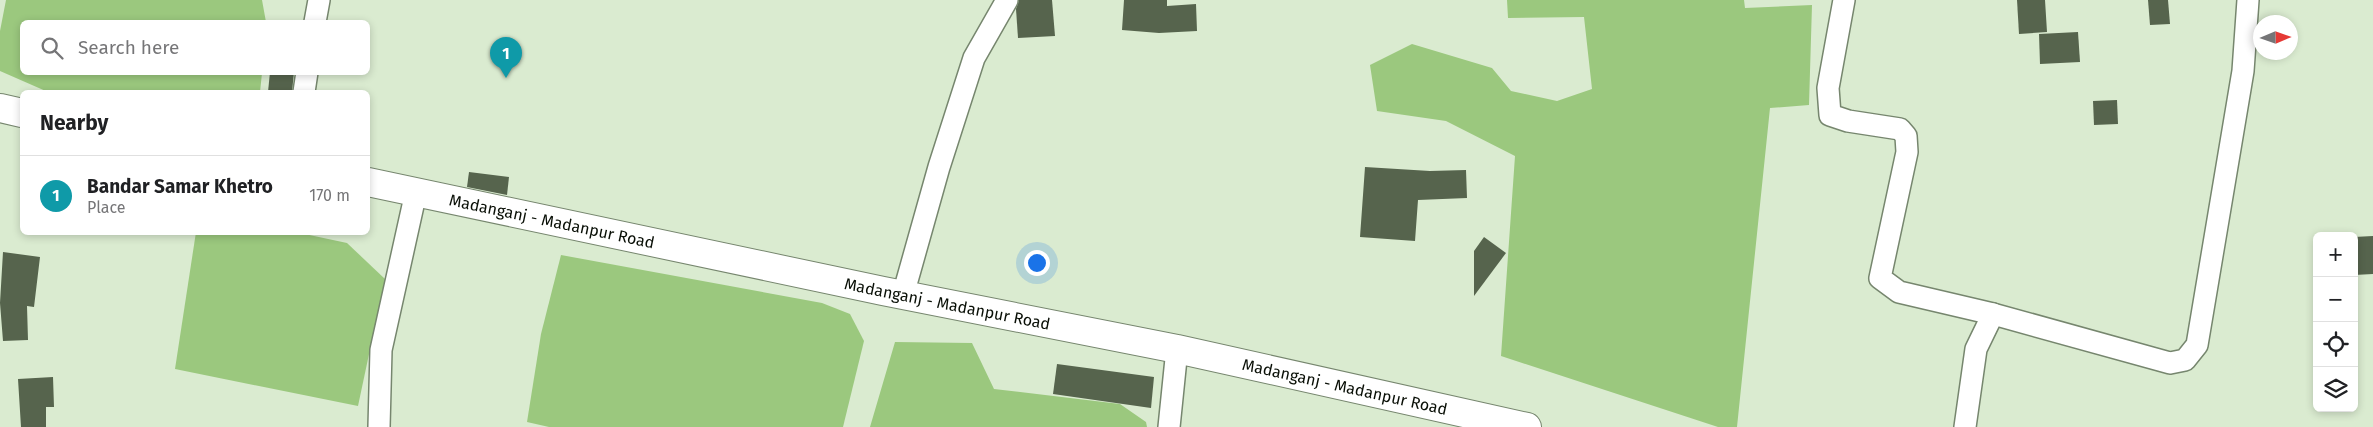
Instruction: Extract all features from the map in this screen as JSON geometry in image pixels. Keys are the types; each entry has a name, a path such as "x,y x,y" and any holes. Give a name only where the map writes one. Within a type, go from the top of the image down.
{"main road":[{"path":"0,108 20,113"},
{"name":"Madanganj - Madanpur Road","path":"370,182 903,295 1177,349 1527,427"}],"street":[{"path":"315,20 318,0"},
{"path":"903,295 939,166 974,58 1007,0"},
{"path":"1844,0 1828,88 1830,115 1848,121 1900,129 1906,136 1907,152 1880,278 1899,292 1992,314 2170,363 2185,360 2197,345 2243,71 2248,0"},
{"path":"304,90 307,75"},
{"path":"380,427 381,350 416,192"},
{"path":"1965,427 1976,349 1992,314"},
{"path":"1169,427 1177,349"}],"shaded area":[{"path":"6,0 262,0 266,20 20,20 20,75 262,75 260,90 43,90 0,71 0,31"},
{"path":"1507,0 1744,0 1745,8 1812,5 1809,105 1770,108 1737,427 1718,427 1501,356 1515,156 1446,121 1377,111 1370,65 1412,44 1492,68 1511,91 1557,101 1592,89 1584,17 1508,18"},
{"path":"196,235 309,235 347,243 385,279 358,406 175,369"},
{"path":"561,255 822,303 850,314 864,341 843,427 549,427 527,422 541,334"},
{"path":"895,342 972,343 994,389 1120,404 1146,422 1147,427 870,427"}],"building":[{"path":"1019,0 1052,0 1055,36 1018,38 1016,9"},
{"path":"1124,0 1167,0 1167,6 1196,4 1197,31 1159,33 1122,30"},
{"path":"2017,0 2045,0 2047,32 2019,34"},
{"path":"2148,0 2168,0 2170,24 2150,25"},
{"path":"2078,32 2080,62 2040,64 2039,34"},
{"path":"270,75 294,75 292,90 268,90"},
{"path":"2117,100 2118,124 2094,125 2093,101"},
{"path":"1365,167 1430,171 1466,170 1467,198 1418,200 1415,241 1360,237"},
{"path":"469,172 509,177 507,195 467,187"},
{"path":"2373,236 2373,274 2358,275 2358,237"},
{"path":"1484,237 1506,253 1474,296 1474,251"},
{"path":"3,252 40,257 34,307 27,306 28,340 3,341 0,303"},
{"path":"1057,364 1154,377 1151,408 1053,394"},
{"path":"53,377 54,407 46,407 46,427 21,427 18,379"}],"place":[{"name":"Bandar Samar Khetro","path":"506,78"}]}
